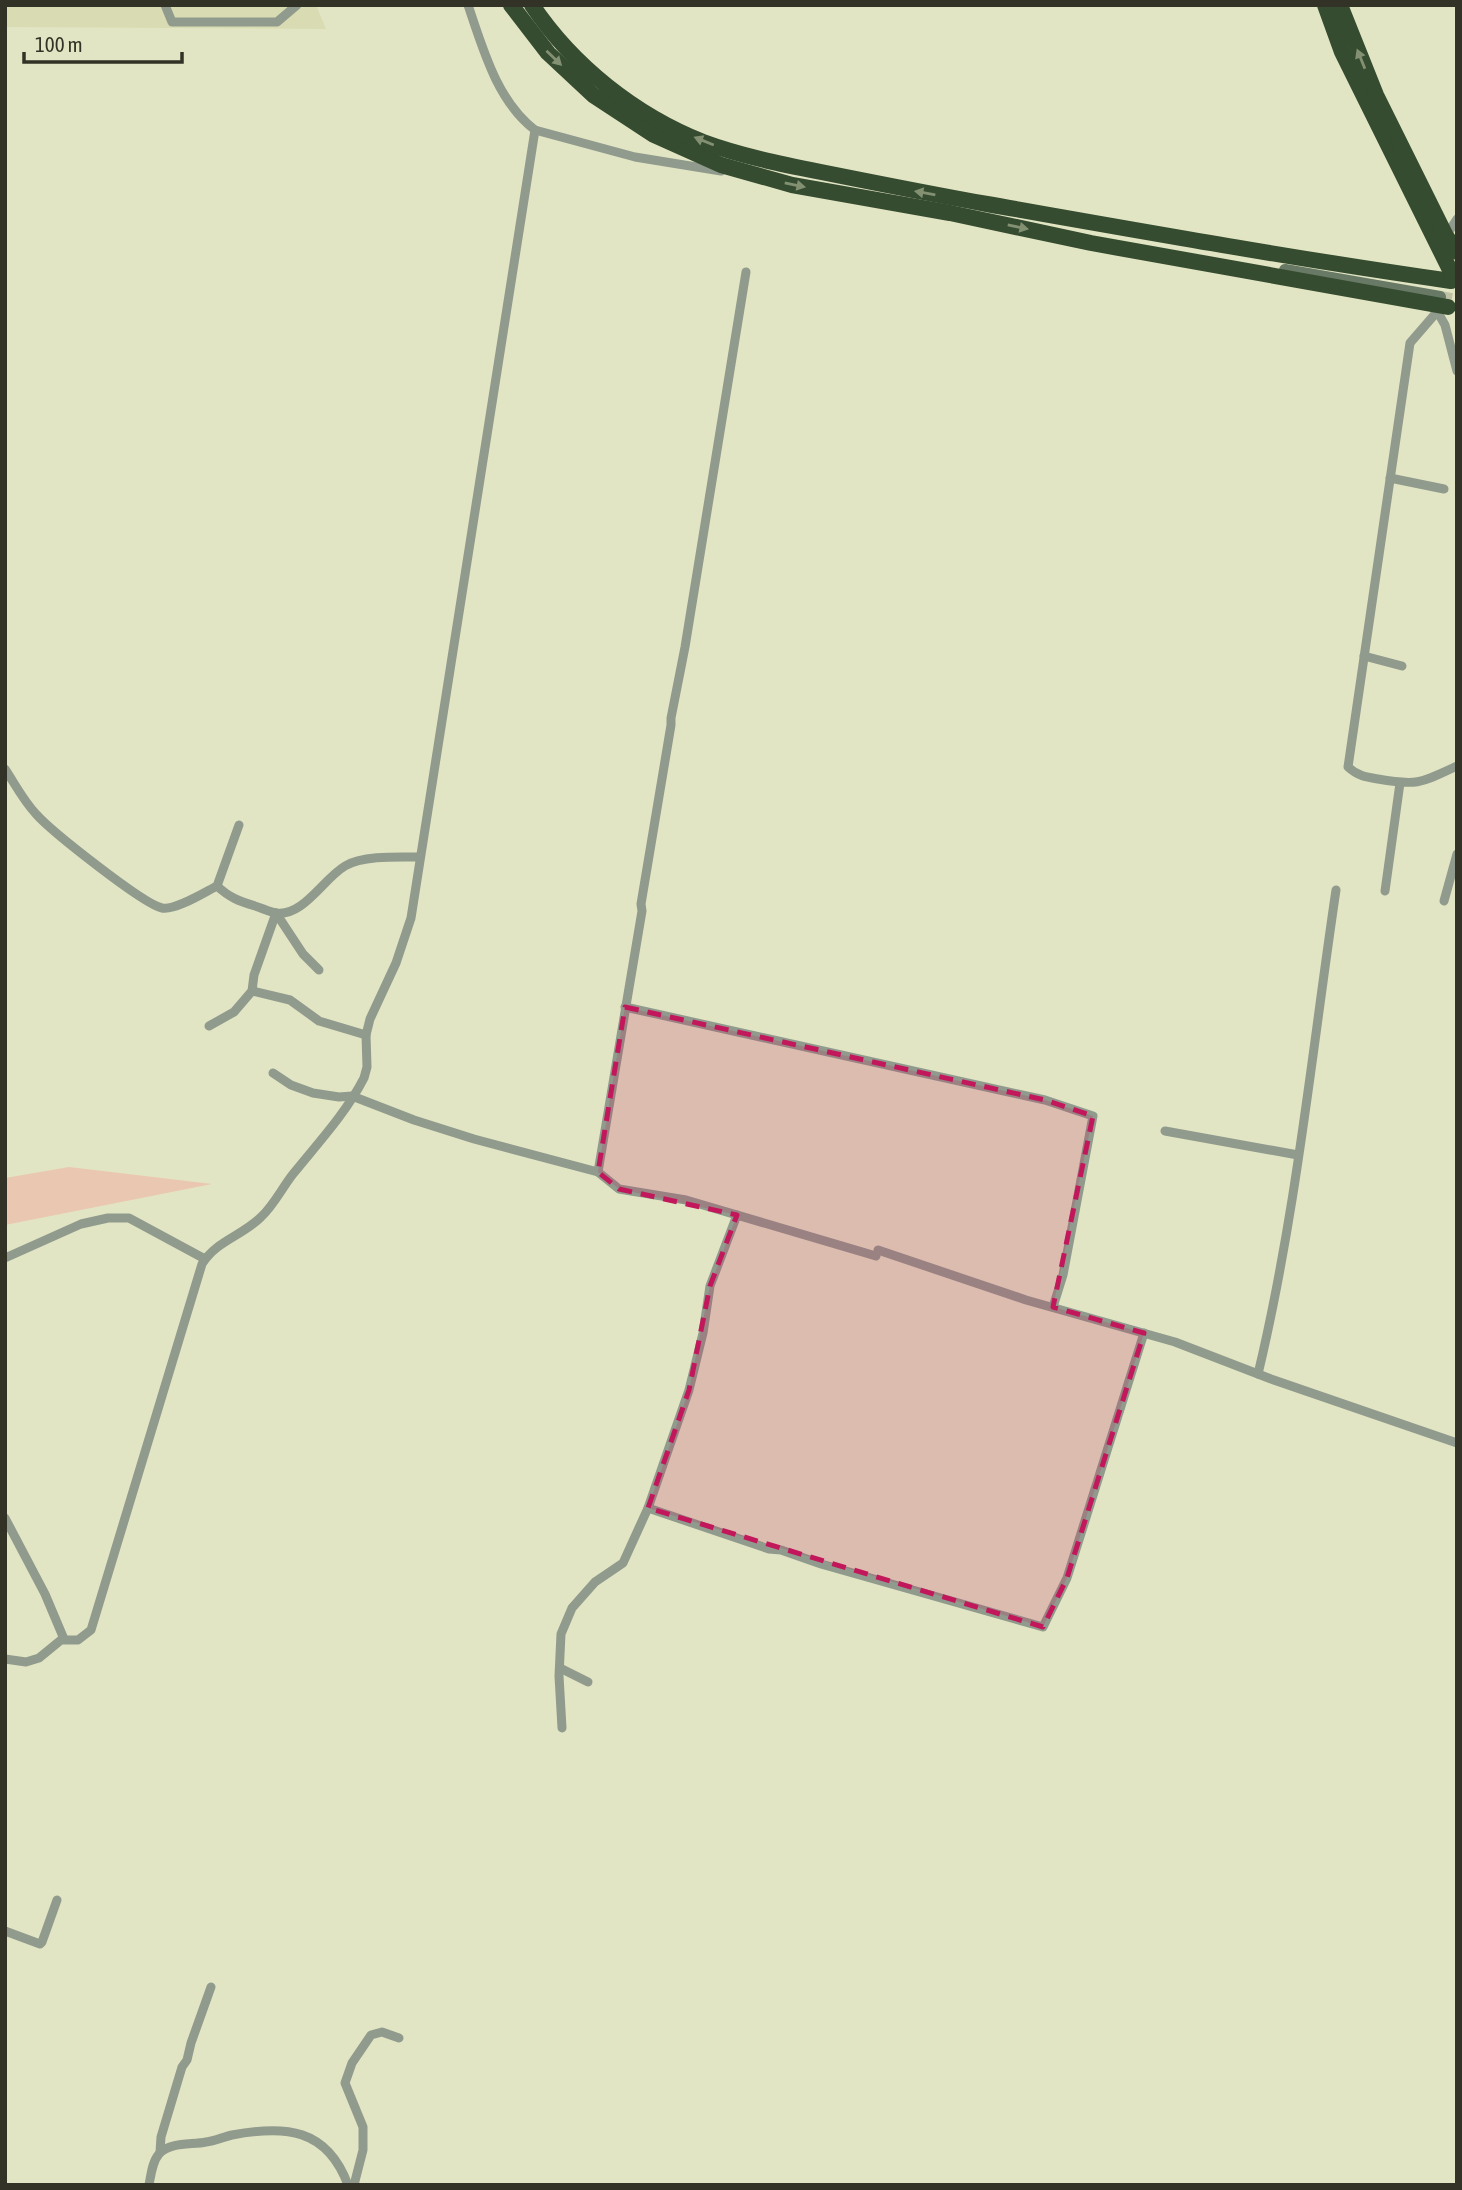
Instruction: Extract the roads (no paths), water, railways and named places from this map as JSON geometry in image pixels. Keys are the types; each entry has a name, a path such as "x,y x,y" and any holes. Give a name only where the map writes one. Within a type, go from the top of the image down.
{"highway":[{"path":"511,5 548,53 593,95 619,114 683,150 721,165 764,177 1091,243 1448,296"},
{"path":"532,5 547,28 568,51 609,87 659,121 701,141 746,156 890,186 1095,223 1413,275 1448,296"},
{"path":"1325,5 1342,52 1440,237 1456,251"},
{"path":"1340,5 1376,95 1440,237 1448,296"},
{"path":"1413,275 1421,272 1430,263 1440,237"}],"main road":[{"path":"1095,223 1130,234 1448,296"}],"street":[{"path":"165,5 172,22 277,22 297,5"},
{"path":"468,5 482,47 499,85 522,120 535,130 635,157 764,177"},
{"path":"5,1659 26,1662 39,1658 64,1639 83,1637 93,1625 205,1259 219,1245 261,1218 322,1139 364,1077 367,1067 366,1035 375,1005 386,986 407,933 535,130"},
{"path":"1440,237 1457,219"},
{"path":"598,1172 746,272"},
{"path":"1448,296 1443,317 1457,371"},
{"path":"1448,296 1410,342 1348,767 1357,776 1407,785 1427,780 1457,766"},
{"path":"1390,478 1444,489"},
{"path":"1364,656 1402,666"},
{"path":"5,769 24,799 47,826 161,908 171,908 218,886 239,825"},
{"path":"1385,891 1400,783"},
{"path":"1444,901 1457,854"},
{"path":"218,886 230,898 276,913 291,912 347,864 391,857 420,857"},
{"path":"1258,1374 1269,1330 1298,1155 1336,890"},
{"path":"276,913 303,954 319,970"},
{"path":"209,1026 234,1012 252,990 254,975 276,913"},
{"path":"252,990 290,1000 319,1021 366,1035"},
{"path":"625,1007 1045,1100 1093,1116 1063,1275 1053,1307"},
{"path":"273,1073 291,1085 313,1093 352,1096 474,1139 598,1172 619,1189 686,1200 877,1253 1175,1342 1258,1374 1457,1443"},
{"path":"1165,1130 1298,1155"},
{"path":"562,1728 561,1634 572,1608 595,1583 623,1563 648,1508 689,1390 703,1333 710,1286 737,1215"},
{"path":"5,1258 81,1224 108,1217 129,1218 205,1259"},
{"path":"648,1508 769,1549 781,1550 821,1564 1043,1627 1067,1578 1143,1333"},
{"path":"5,1518 45,1594 64,1639"},
{"path":"560,1668 588,1682"},
{"path":"5,1931 40,1944 57,1900"},
{"path":"149,2185 182,2067 187,2060 211,1987"},
{"path":"354,2185 363,2150 363,2127 345,2083 352,2063 371,2035 382,2032 399,2038"},
{"path":"160,2152 170,2147 206,2142 230,2135 275,2130 305,2135 328,2148 342,2169 348,2185"}],"tunnel":[{"path":"1440,297 1457,300"}]}
